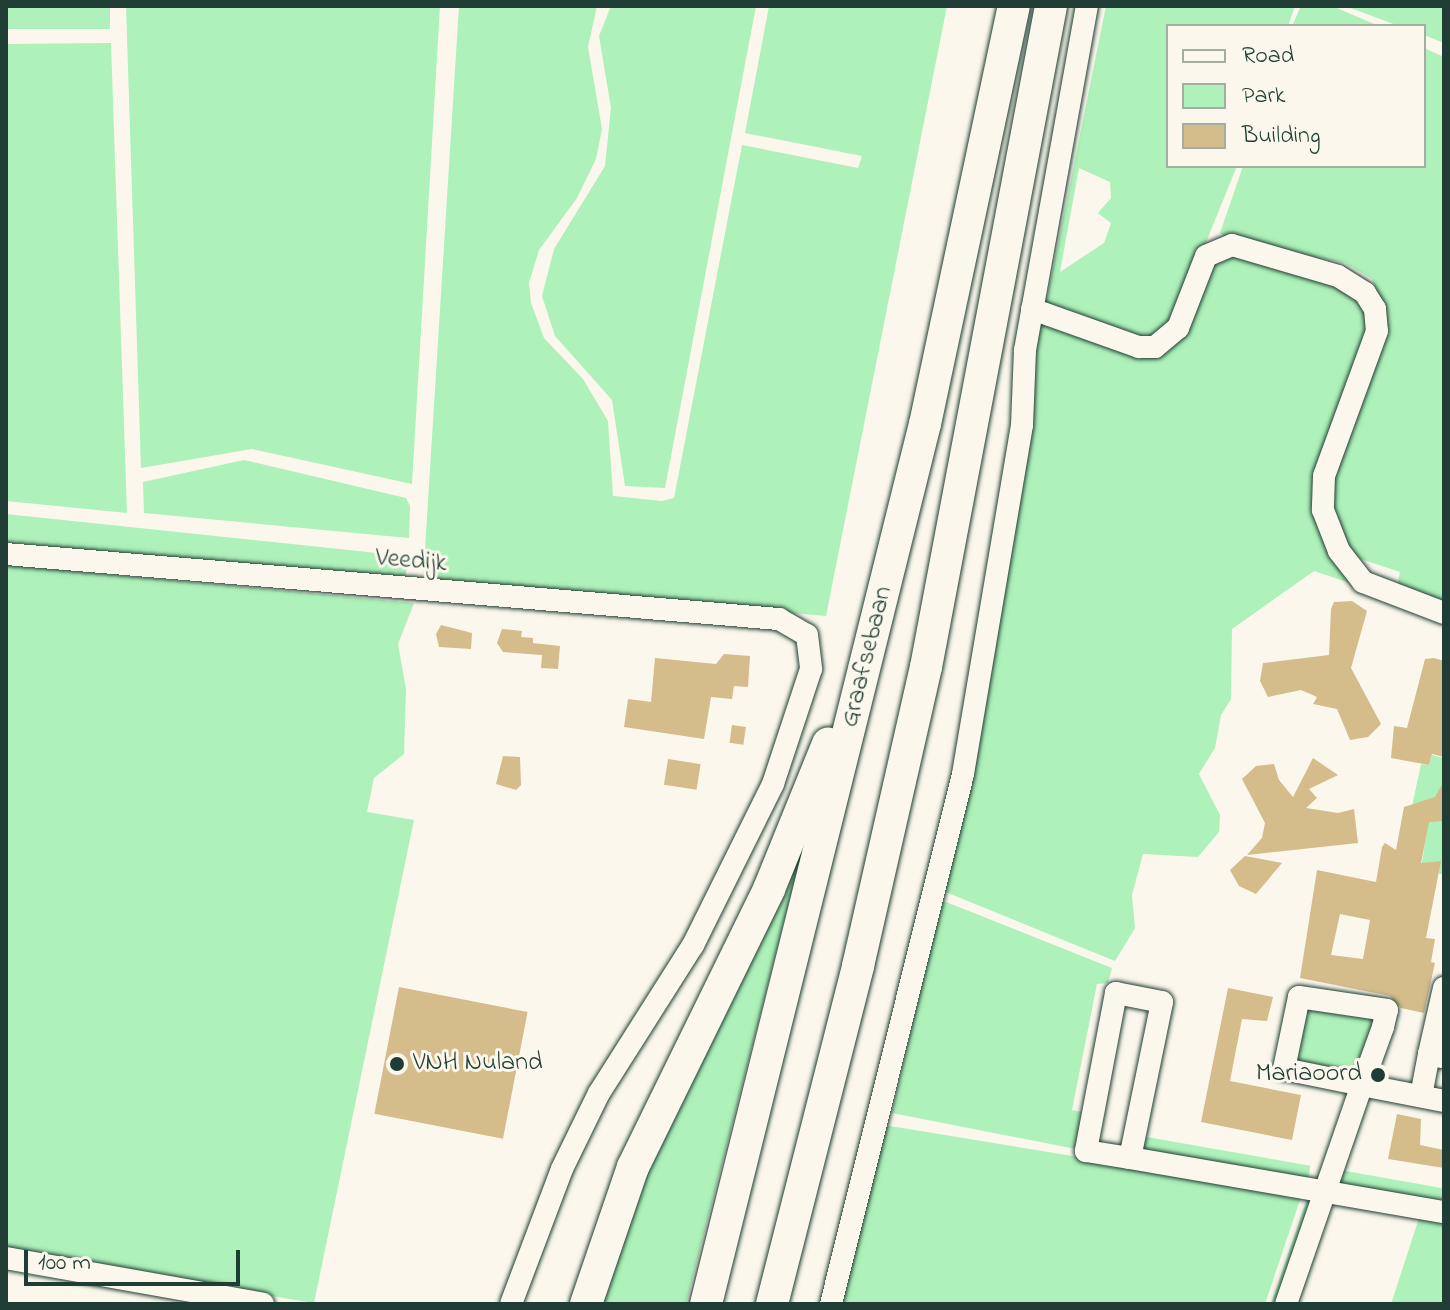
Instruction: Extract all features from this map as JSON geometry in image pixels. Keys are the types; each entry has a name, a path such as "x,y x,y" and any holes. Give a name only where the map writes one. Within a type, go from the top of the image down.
{"highway":[{"name":"Graafsebaan","path":"706,1304 925,424 1014,6"},
{"path":"772,1304 926,667 1051,6"},
{"path":"586,1304 633,1167 769,889 869,654"},
{"path":"779,1304 785,1255"}],"street":[{"path":"831,1304 963,774 1022,425 1032,309 1087,6"},
{"path":"1032,309 1139,347 1155,347 1178,328 1206,256 1232,245 1338,276 1365,293 1375,309 1377,331 1324,476 1323,510 1339,551 1363,582 1444,613"},
{"name":"Veedijk","path":"6,554 779,619 807,635"},
{"name":"Graafsebaan","path":"511,1304 562,1169 599,1093 693,945 773,784 811,669 807,635"},
{"path":"1421,1096 1437,1056 1444,988"},
{"path":"1130,1158 1162,1002 1116,993 1086,1151 1444,1212"},
{"path":"1286,1304 1326,1192 1362,1085 1387,1010 1299,997 1284,1069 1362,1085 1421,1096 1444,1101"},
{"path":"6,1258 263,1304"}],"green space":[{"path":"6,6 110,6 110,29 6,29"},
{"path":"126,6 440,6 412,484 252,449 141,468"},
{"path":"459,6 597,6 588,47 602,129 596,159 577,198 539,250 529,283 531,303 544,338 583,379 608,421 613,496 662,501 674,498 742,145 858,168 862,156 745,133 769,6 947,6 826,616 423,581"},
{"path":"611,6 756,6 665,488 625,486 612,400 555,336 542,296 554,249 605,166 611,108 599,36"},
{"path":"1106,6 1295,6 1289,24 1166,24 1166,168 1236,168 1172,326 1152,343 1045,308","holes":["1079,168 1110,182 1111,198 1098,213 1111,223 1104,243 1060,272"]},
{"path":"1301,6 1332,6 1374,24 1293,24"},
{"path":"1345,6 1444,6 1444,43 1426,36 1426,24 1394,24"},
{"path":"111,43 127,513 6,501 6,44"},
{"path":"1426,49 1444,57 1444,608 1396,591 1400,572 1355,557 1335,528 1332,482 1384,316 1372,279 1345,263 1229,240 1220,233 1242,168 1426,168"},
{"path":"1237,253 1337,275 1372,313 1319,481 1353,584 1314,571 1232,629 1231,699 1221,715 1215,748 1199,774 1220,815 1219,832 1198,857 1143,854 1132,895 1135,928 1115,961 943,891 1029,343 1043,321 1139,358 1167,353 1208,267"},
{"path":"244,460 406,498 410,506 409,538 144,513 143,482"},
{"path":"6,514 408,556 405,584 6,542"},
{"path":"6,565 414,603 398,644 406,689 404,754 374,778 367,812 414,820 314,1303 6,1253"},
{"path":"1432,755 1444,758 1444,875 1421,868 1427,830 1408,825 1421,764 1429,765"},
{"path":"815,800 686,1304 595,1304 642,1170"},
{"path":"941,900 1112,968 1108,983 1097,984 1072,1110 1082,1112 1076,1149 892,1113"},
{"path":"1303,1009 1372,1019 1374,1028 1354,1075 1295,1063"},
{"path":"884,1125 1302,1194 1265,1304 839,1304"},
{"path":"1141,1136 1310,1166 1307,1184 1138,1154"},
{"path":"1340,1170 1444,1188 1441,1205 1337,1187"},
{"path":"1308,1196 1312,1200 1278,1304 1271,1304"},
{"path":"1420,1215 1444,1219 1444,1304 1391,1304"}],"building":[{"path":"1352,601 1367,611 1351,668 1381,724 1368,737 1350,740 1337,709 1313,704 1317,697 1301,690 1268,697 1260,681 1263,663 1329,655 1331,609 1334,602"},
{"path":"441,625 472,633 471,649 439,647 436,634"},
{"path":"502,629 522,631 521,637 533,638 533,643 560,646 558,669 541,668 542,655 503,652 497,643"},
{"path":"724,654 750,656 748,687 734,686 732,699 711,697 704,739 624,727 628,699 651,702 655,658 716,664"},
{"path":"1425,659 1444,661 1444,757 1432,754 1429,765 1391,758 1394,726 1407,728"},
{"path":"732,725 746,727 743,745 729,743"},
{"path":"503,756 520,757 521,785 516,790 496,784"},
{"path":"1313,758 1338,775 1309,789 1317,798 1306,808 1338,813 1354,809 1358,843 1247,855 1262,838 1265,823 1242,779 1256,766 1274,764 1279,780 1293,797"},
{"path":"668,759 701,764 697,790 664,785"},
{"path":"1444,781 1444,821 1429,822 1421,863 1441,861 1426,938 1435,939 1431,962 1435,963 1424,1013 1401,1008 1390,996 1300,978 1317,870 1376,882 1382,847 1385,843 1396,850 1404,807 1435,797","holes":["1340,914 1370,920 1363,959 1331,955"]},
{"path":"1245,856 1282,863 1256,894 1239,886 1230,870"},
{"path":"399,987 528,1012 503,1139 374,1114"},
{"path":"1228,988 1273,997 1267,1021 1242,1019 1230,1081 1301,1095 1292,1140 1201,1122"},
{"path":"1397,1114 1421,1119 1420,1145 1444,1150 1444,1168 1388,1159"}],"place":[{"name":"VNH Nuland","path":"397,1064"},
{"name":"Mariaoord","path":"1378,1075"}]}
